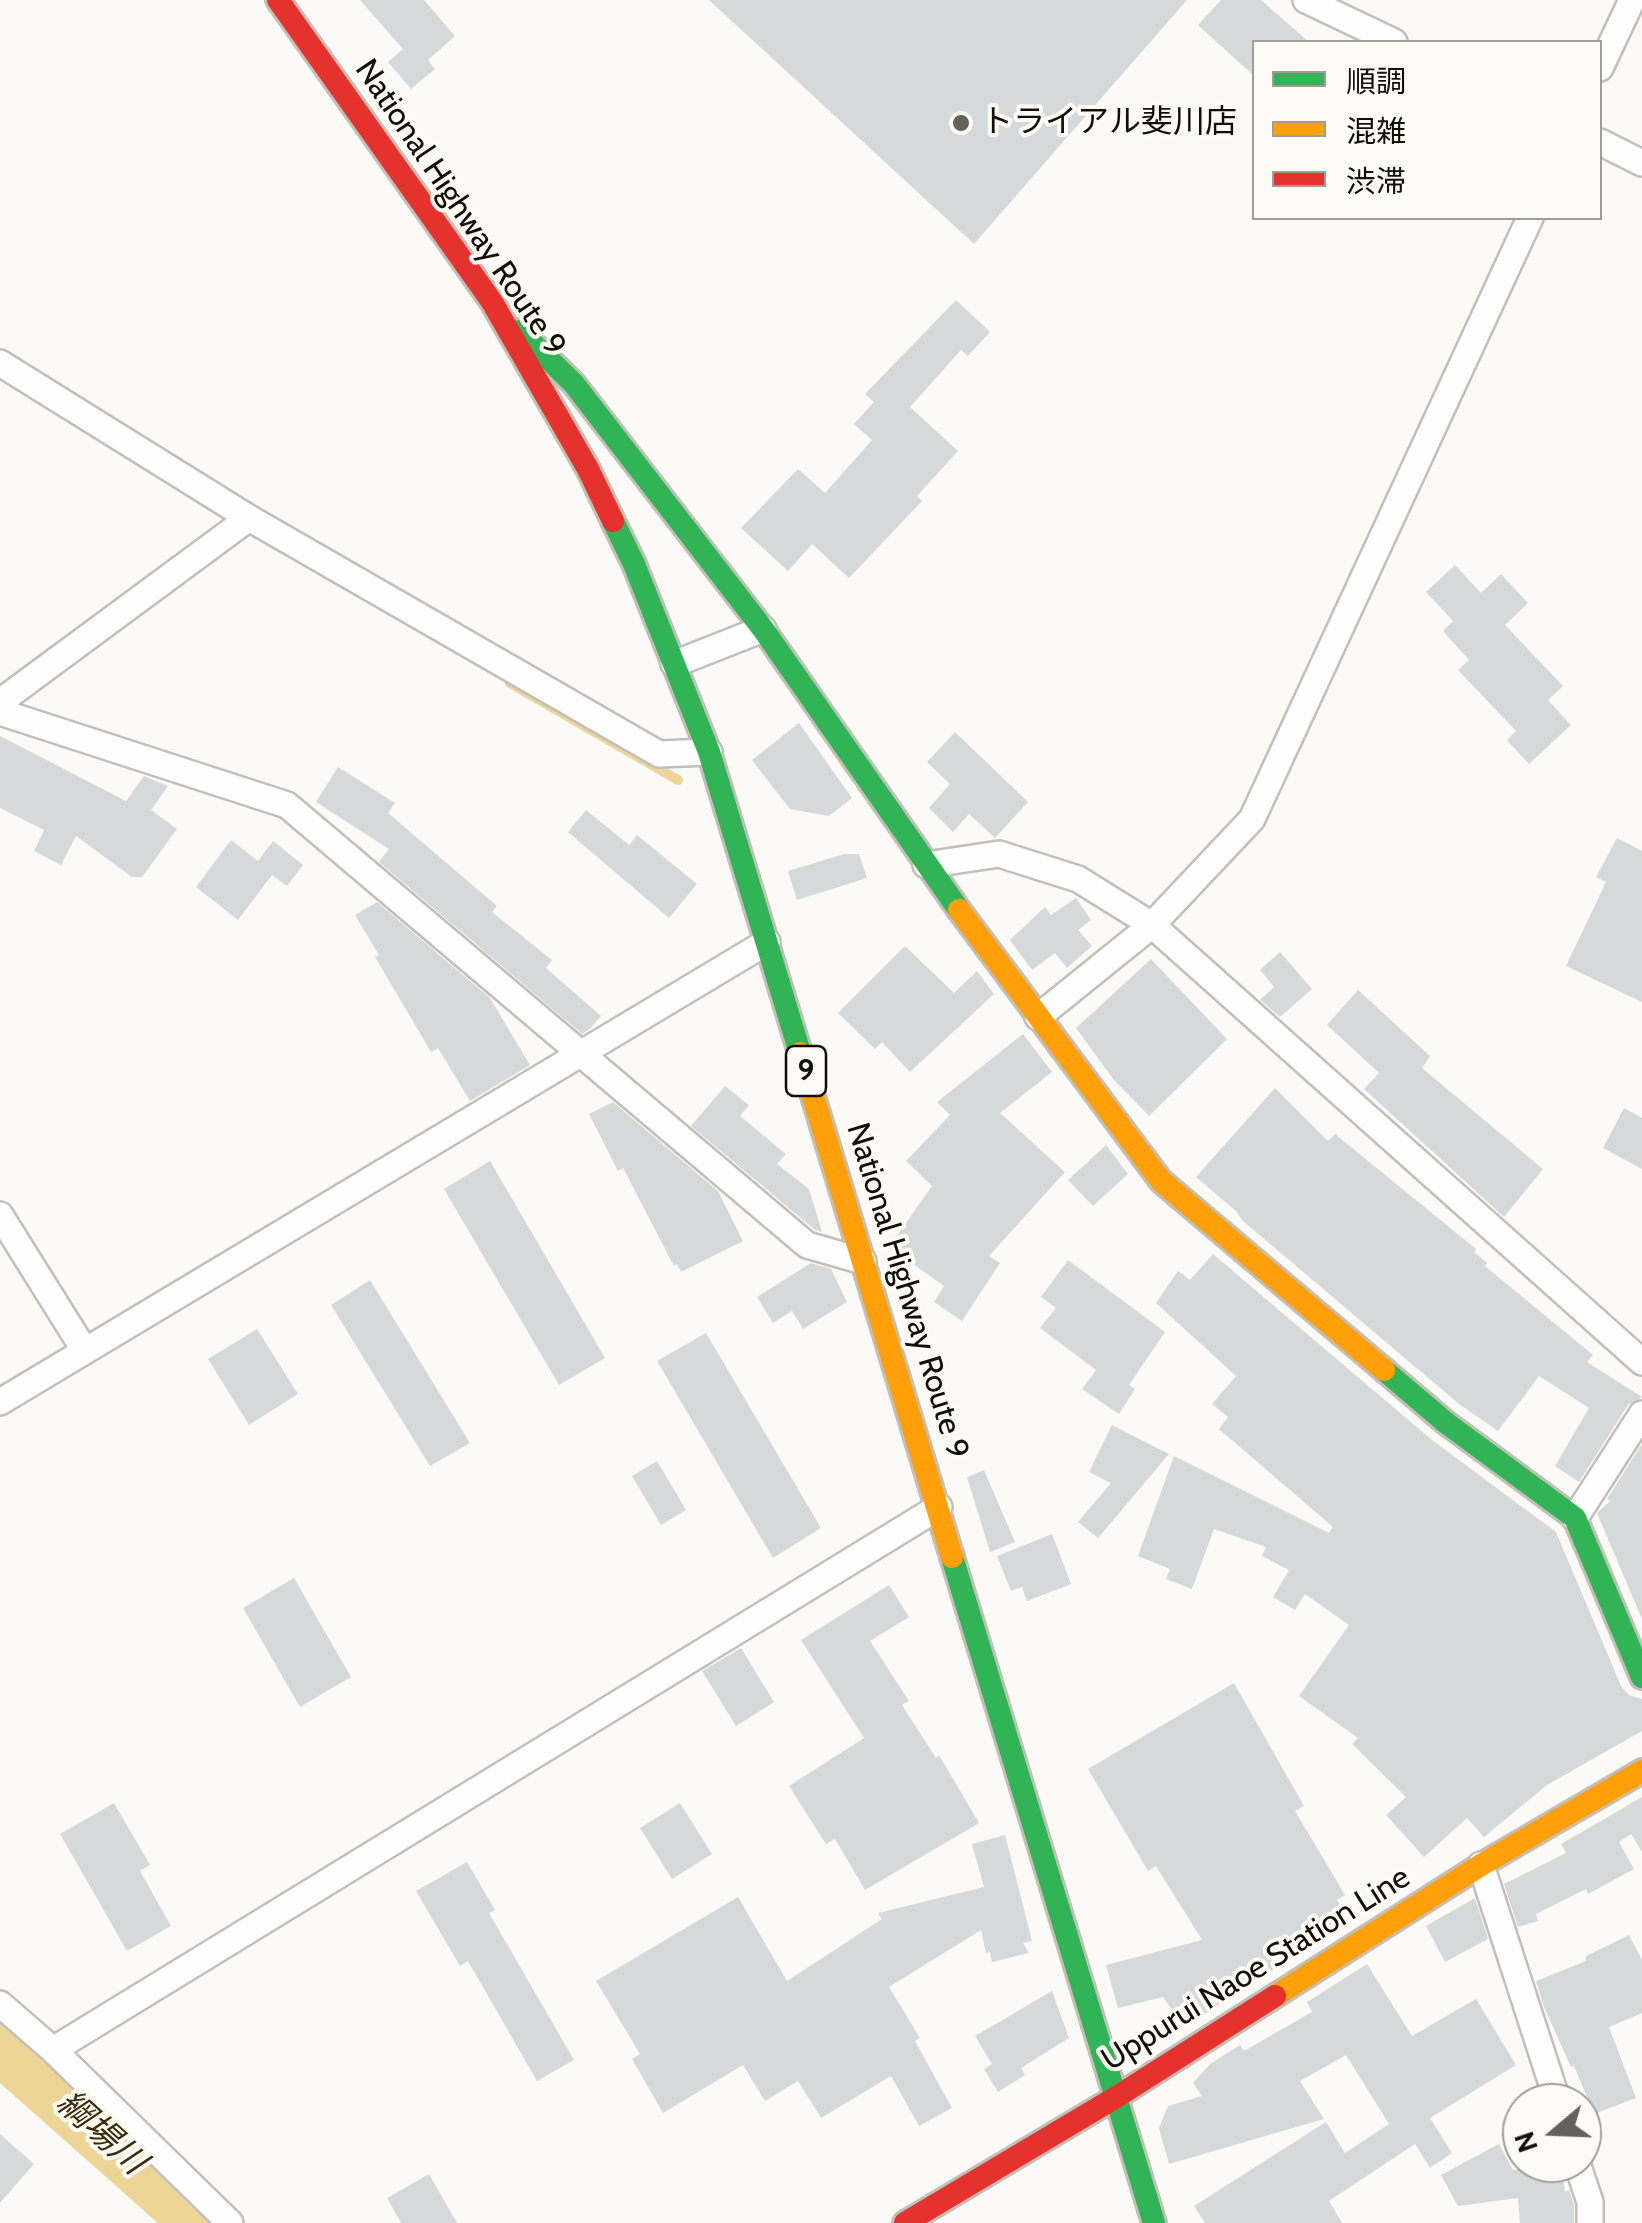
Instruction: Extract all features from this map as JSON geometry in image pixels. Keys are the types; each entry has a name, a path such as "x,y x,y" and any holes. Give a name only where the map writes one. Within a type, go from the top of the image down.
{"main road":[{"name":"National Highway Route 9","path":"278,0 492,302 588,469 634,564 709,752 1154,2223"},
{"path":"492,302 574,384 763,630 926,865 1161,1181 1445,1422 1575,1518 1642,1678"},
{"name":"Uppurui Naoe Station Line","path":"905,2223 1118,2096 1481,1865 1642,1771"}],"street":[{"path":"1306,0 1390,40"},
{"path":"1602,64 1632,0"},
{"path":"1602,143 1642,163"},
{"path":"1038,1016 1152,924 1252,819 1529,220"},
{"path":"0,363 248,518 660,754 709,752"},
{"path":"0,702 248,518"},
{"path":"674,664 763,630"},
{"path":"0,712 288,805 807,1245 863,1261"},
{"path":"926,865 1000,854 1078,878 1152,924 1642,1362"},
{"path":"0,1402 767,942"},
{"path":"0,1215 85,1351"},
{"path":"1575,1518 1642,1414"},
{"path":"53,2050 939,1507"},
{"path":"1481,1865 1552,2083"},
{"path":"0,2004 53,2050 230,2223"},
{"path":"1584,2183 1590,2202 1590,2223"}],"building":[{"path":"360,0 424,0 455,36 428,60 435,69 411,89 388,62 403,49"},
{"name":"トライアル斐川店","path":"709,0 1187,0 974,244"},
{"path":"1221,0 1261,0 1307,40 1252,40 1252,74 1198,25"},
{"path":"956,300 990,332 968,356 961,350 910,407 958,451 917,496 922,501 849,578 812,544 788,571 741,528 798,469 825,493 872,440 854,424 874,402 865,394"},
{"path":"1455,565 1481,593 1501,574 1528,603 1505,625 1563,686 1548,700 1571,725 1529,764 1507,740 1516,731 1458,670 1469,660 1443,631 1453,621 1426,592"},
{"path":"799,723 852,798 829,816 790,809 752,760"},
{"path":"955,732 1028,802 995,838 969,814 953,832 929,808 950,784 927,762"},
{"path":"0,736 126,801 144,776 168,786 151,810 177,829 142,877 132,877 76,836 61,865 34,851 44,830 0,808"},
{"path":"338,767 395,803 388,813 497,906 492,912 552,960 546,968 601,1016 590,1029 582,1034 379,862 389,849 316,802"},
{"path":"586,810 629,845 637,835 697,884 669,918 568,832"},
{"path":"1617,838 1642,851 1642,1002 1566,966 1606,882 1596,877"},
{"path":"231,840 258,861 273,841 303,865 287,886 272,875 238,920 196,887"},
{"path":"844,854 859,854 867,878 797,900 788,871"},
{"path":"1076,898 1091,920 1078,930 1092,946 1067,968 1055,953 1032,970 1010,940 1045,907 1051,915"},
{"path":"377,902 490,998 530,1065 470,1101 438,1048 431,1052 355,915"},
{"path":"905,946 954,993 977,971 994,994 910,1072 882,1042 875,1049 838,1013"},
{"path":"1280,952 1312,989 1280,1017 1260,1000 1274,987 1260,970"},
{"path":"1151,959 1227,1039 1149,1116 1114,1080 1076,1028"},
{"path":"1358,990 1430,1056 1422,1068 1543,1169 1504,1217 1364,1089 1379,1073 1327,1025"},
{"path":"1023,1034 1052,1072 1000,1113 1065,1172 989,1256 1000,1263 962,1321 934,1302 944,1286 889,1247 932,1186 906,1161 950,1115 937,1102"},
{"path":"725,1086 749,1105 740,1116 786,1154 777,1164 809,1189 822,1232 691,1126"},
{"path":"1275,1088 1328,1141 1335,1134 1476,1249 1474,1252 1487,1263 1485,1266 1593,1355 1587,1362 1642,1397 1628,1405 1579,1482 1555,1466 1589,1408 1539,1376 1498,1431 1459,1404 1196,1177"},
{"path":"613,1102 718,1191 743,1241 681,1272 677,1264 674,1266 623,1168 618,1171 589,1114"},
{"path":"1624,1108 1642,1118 1642,1169 1603,1148"},
{"path":"1106,1145 1128,1174 1093,1206 1068,1180"},
{"path":"490,1161 605,1358 559,1385 444,1189"},
{"path":"1213,1254 1432,1440 1556,1532 1621,1686 1629,1695 1642,1699 1642,1731 1547,1785 1484,1837 1467,1818 1424,1857 1386,1815 1406,1797 1352,1744 1358,1738 1299,1696 1349,1625 1305,1594 1295,1610 1273,1597 1289,1570 1262,1556 1266,1547 1214,1529 1192,1589 1166,1579 1170,1569 1138,1556 1174,1456 1329,1533 1333,1527 1219,1429 1228,1417 1212,1404 1236,1376 1156,1303 1178,1271 1190,1280"},
{"path":"1068,1260 1165,1332 1129,1385 1135,1389 1119,1414 1082,1389 1096,1370 1040,1328 1056,1308 1041,1297"},
{"path":"811,1263 831,1269 847,1302 803,1329 792,1311 773,1323 757,1297"},
{"path":"370,1280 470,1443 430,1466 331,1305"},
{"path":"257,1329 298,1394 249,1425 208,1359"},
{"path":"706,1333 821,1528 773,1558 657,1361"},
{"path":"1112,1425 1169,1454 1098,1538 1078,1522 1111,1483 1089,1472"},
{"path":"1642,1444 1642,1619 1597,1513 1610,1501 1607,1499"},
{"path":"657,1461 686,1510 661,1525 632,1476"},
{"path":"984,1470 1015,1542 990,1552 967,1477"},
{"path":"1052,1534 1071,1584 1027,1601 1022,1587 1011,1591 997,1556"},
{"path":"294,1578 351,1677 300,1707 243,1608"},
{"path":"889,1585 909,1617 870,1641 909,1701 902,1705 936,1758 939,1755 979,1823 865,1890 835,1839 826,1844 789,1786 864,1738 801,1640"},
{"path":"741,1648 774,1702 736,1726 702,1671"},
{"path":"1234,1683 1304,1806 1295,1811 1345,1895 1337,1900 1349,1920 1184,2027 1163,1997 1118,2008 1106,1965 1202,1940 1156,1866 1148,1871 1088,1769"},
{"path":"1642,1797 1642,1852 1631,1834 1619,1842 1634,1869 1588,1894 1586,1889 1536,1914 1538,1921 1518,1927 1504,1884 1566,1853 1561,1844"},
{"path":"114,1803 150,1865 140,1871 171,1926 127,1951 60,1834"},
{"path":"680,1803 712,1854 672,1879 640,1828"},
{"path":"1005,1835 1032,1941 1023,1943 1029,1953 992,1962 981,1930 889,1987 920,2038 915,2041 952,2108 919,2126 891,2076 821,2118 798,2081 765,2101 743,2065 663,2113 632,2059 640,2054 596,1981 738,1897 787,1981 882,1919 878,1913 984,1887 972,1844"},
{"path":"467,1862 495,1910 489,1913 574,2060 537,2081 468,1961 460,1966 416,1891"},
{"path":"1475,1898 1488,1939 1445,1962 1426,1926"},
{"path":"1629,1935 1642,1960 1642,2013 1609,2027 1636,2098 1602,2111 1602,2083 1581,2083 1544,2007 1536,1981 1586,1961 1586,1956"},
{"path":"1367,1964 1412,2036 1476,1999 1516,2065 1430,2118 1452,2153 1430,2168 1415,2144 1329,2201 1342,2223 1205,2223 1194,2206 1326,2122 1345,2153 1389,2124 1346,2055 1300,2081 1324,2119 1169,2164 1159,2128 1168,2106 1202,2096 1193,2083 1210,2064 1240,2045 1244,2051 1312,2012 1307,2002"},
{"path":"1052,1991 1069,2038 1021,2068 1025,2075 998,2092 984,2069 992,2064 975,2036"},
{"path":"0,2134 34,2164 0,2203"},
{"path":"1499,2144 1502,2183 1564,2183 1574,2205 1574,2223 1520,2223 1518,2198 1458,2206 1441,2175"},
{"path":"429,2174 457,2223 401,2223 387,2198"}],"waterway":[{"path":"510,683 678,780"},
{"name":"綱場川","path":"0,2043 203,2223"}],"traffic: fast":[{"path":"520,331 574,384 763,629 959,910"},
{"path":"613,521 709,752 800,1053"},
{"path":"1384,1370 1445,1422 1575,1518 1642,1677"},
{"path":"952,1557 1154,2223"}],"traffic: slow":[{"path":"959,910 1161,1181 1384,1370"},
{"path":"800,1053 952,1557"},
{"path":"1275,1996 1481,1865 1642,1771"}],"traffic: jam":[{"path":"278,0 492,302 588,469 613,521"},
{"path":"905,2223 1118,2096 1275,1996"}],"place":[{"name":"トライアル斐川店","path":"961,123"}]}
